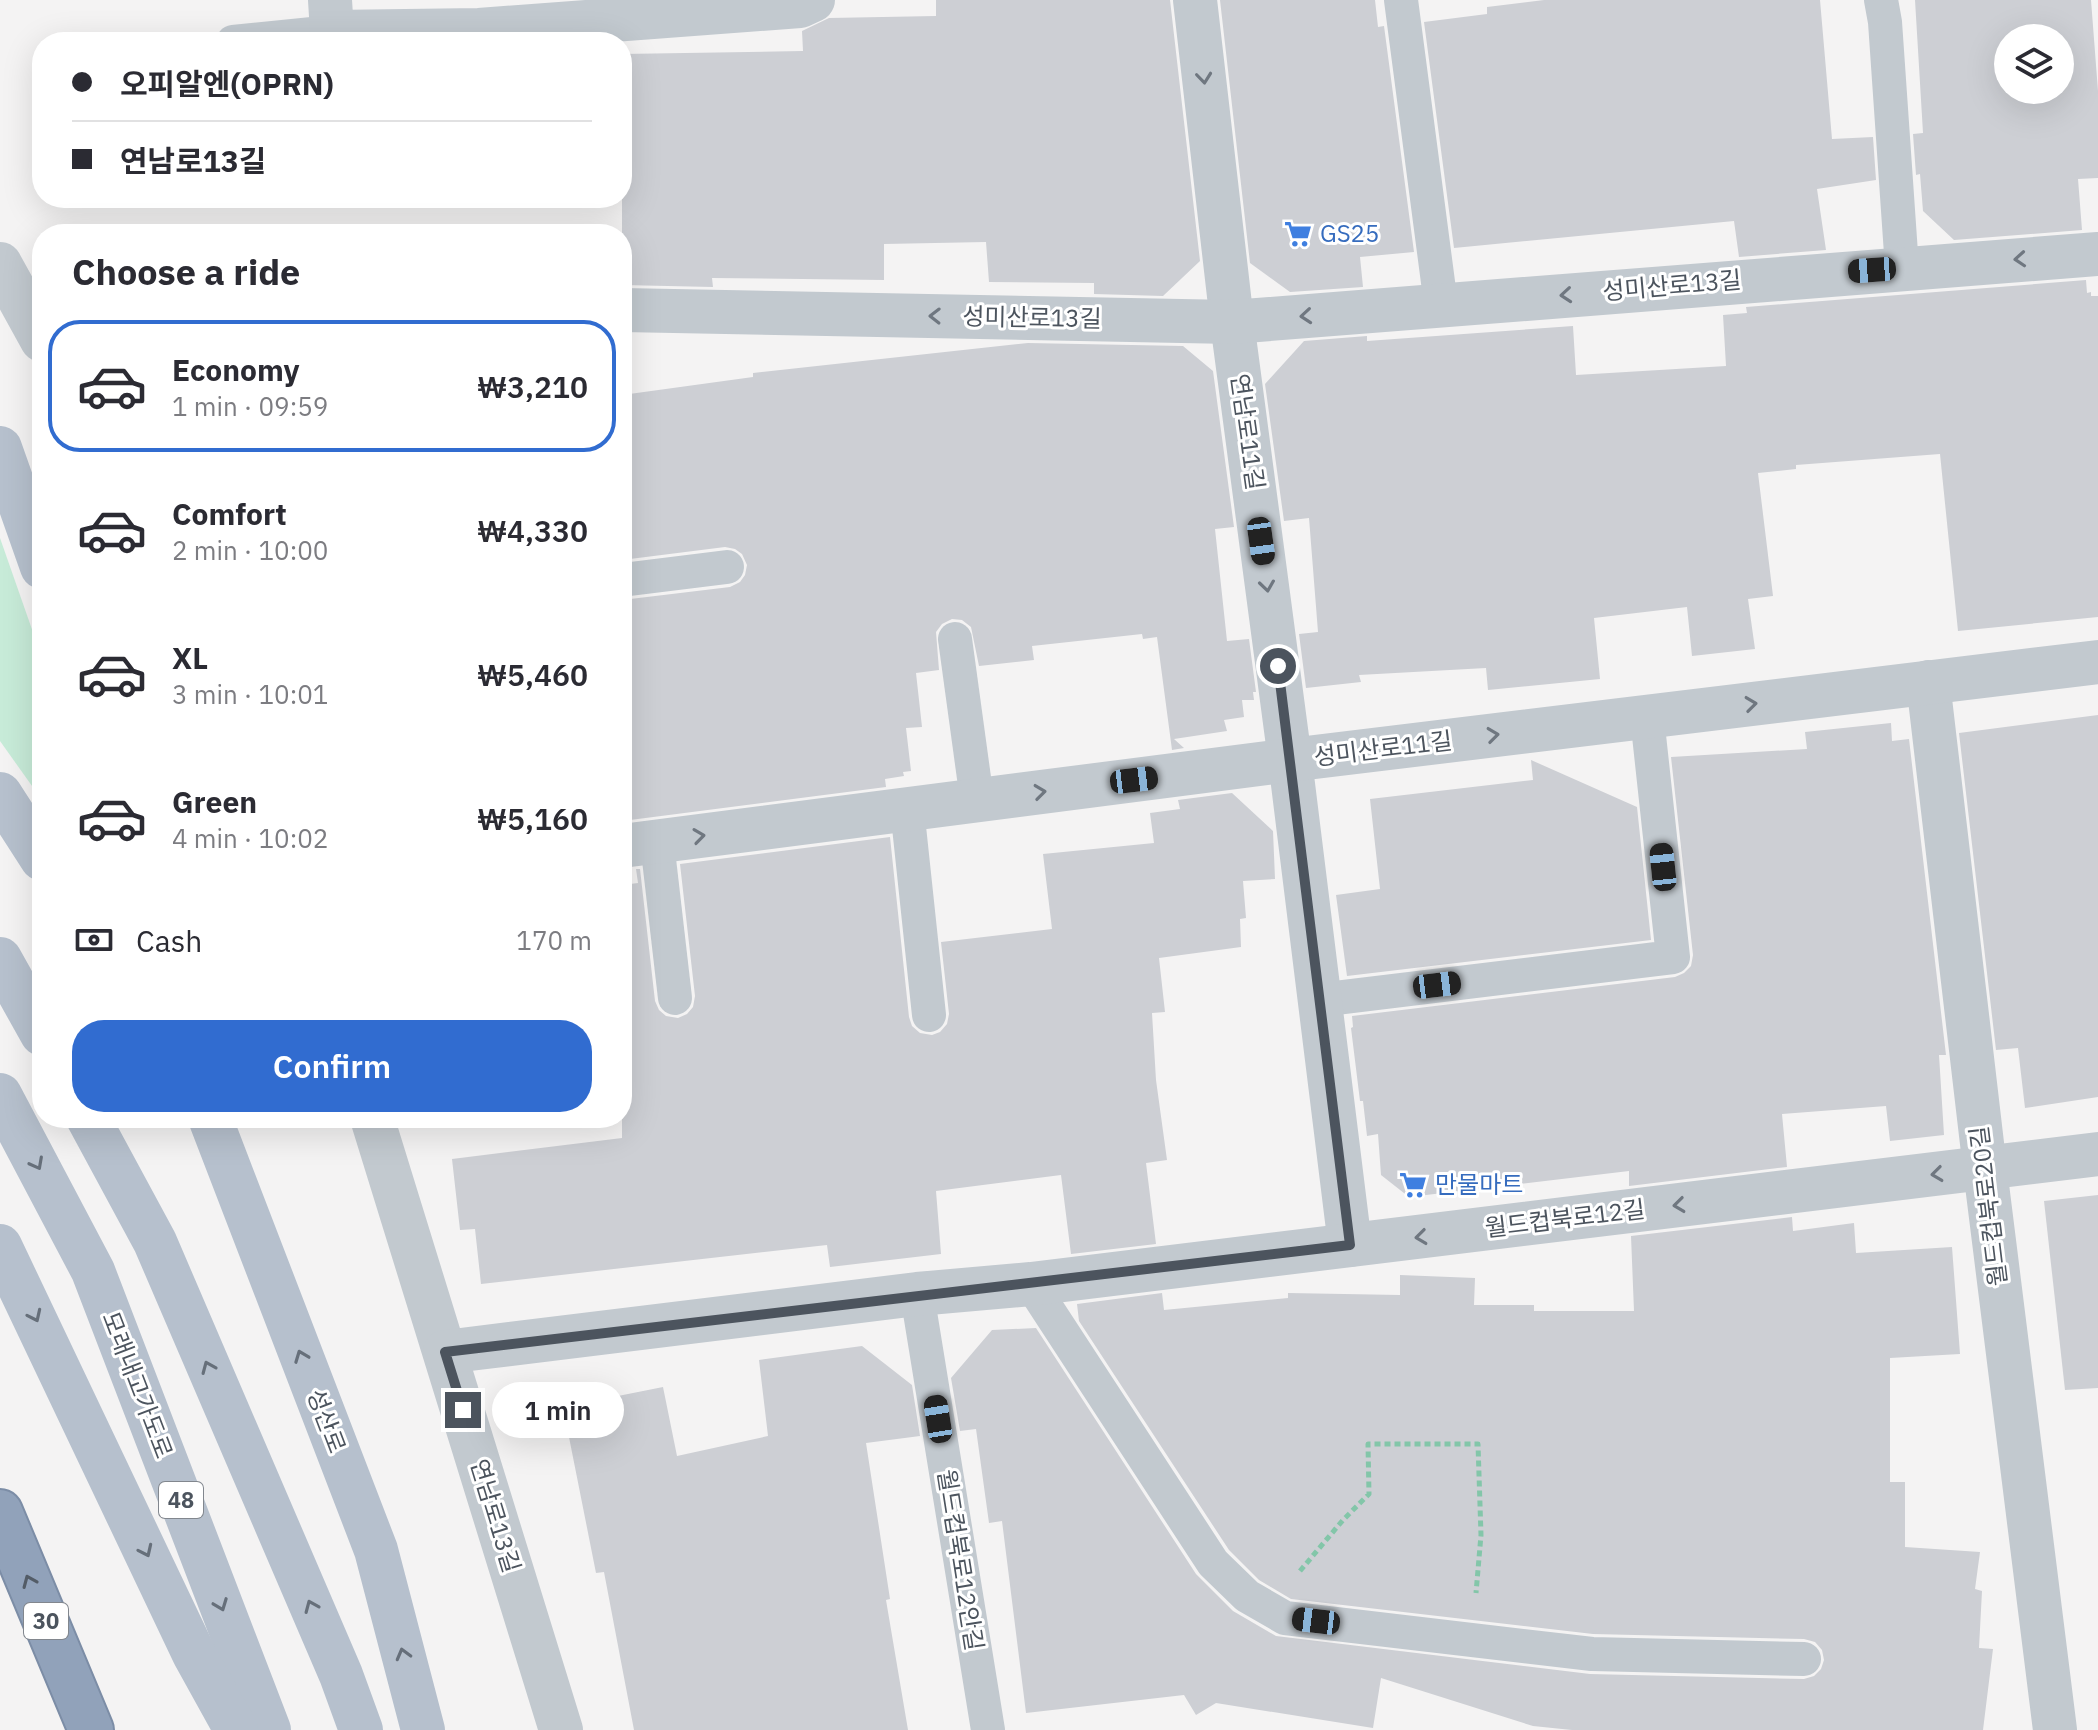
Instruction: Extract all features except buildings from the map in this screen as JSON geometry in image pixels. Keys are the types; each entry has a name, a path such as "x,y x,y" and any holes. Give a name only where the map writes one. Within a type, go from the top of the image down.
{"highway":[{"name":"30","path":"0,1512 91,1730"}],"main road":[{"path":"0,448 32,539"},
{"path":"0,794 32,844"},
{"path":"0,959 32,1016"},
{"name":"모래내고가도로","path":"0,1095 93,1271 269,1730"},
{"path":"93,1128 155,1242 341,1675 361,1730"},
{"name":"성산로","path":"214,1128 376,1550 423,1730"},
{"path":"0,1246 194,1654 236,1730"}],"street":[{"path":"332,25 479,30 800,6 813,0"},
{"name":"연남로11길","path":"1195,0 1232,322 1350,1245"},
{"name":"성미산로13길","path":"632,310 1232,322 2098,254"},
{"path":"0,264 32,322"},
{"name":"성미산로11길","path":"639,844 1290,760 2098,662"},
{"name":"월드컵북로20길","path":"1928,682 2055,1730"},
{"name":"연남로13길","path":"375,1128 561,1730"},
{"name":"월드컵북로12길","path":"445,1352 2098,1154"}],"lane":[{"path":"1401,0 1441,305"},
{"path":"1881,0 1902,268"},
{"path":"291,32 332,25"},
{"path":"632,579 727,567"},
{"path":"955,639 977,800"},
{"path":"1319,1000 1673,957 1647,717"},
{"path":"907,808 929,1015"},
{"name":"성미산로11길","path":"639,844 675,998"},
{"path":"1031,1284 1213,1563 1247,1596 1285,1618 1592,1654 1804,1659"},
{"name":"월드컵북로12안길","path":"917,1294 988,1730"}],"path":[{"path":"1268,1608 1369,1494 1368,1444 1478,1444 1481,1535 1472,1640"}],"green space":[{"path":"0,538 32,629 32,786 0,741"}],"pier":[{"path":"0,1549 72,1730 0,1730"}],"place":[{"name":"GS25","path":"1298,234"},
{"name":"만물마트","path":"1413,1185"}],"route":[{"path":"463,1410 445,1352 1350,1245 1278,666"}]}
